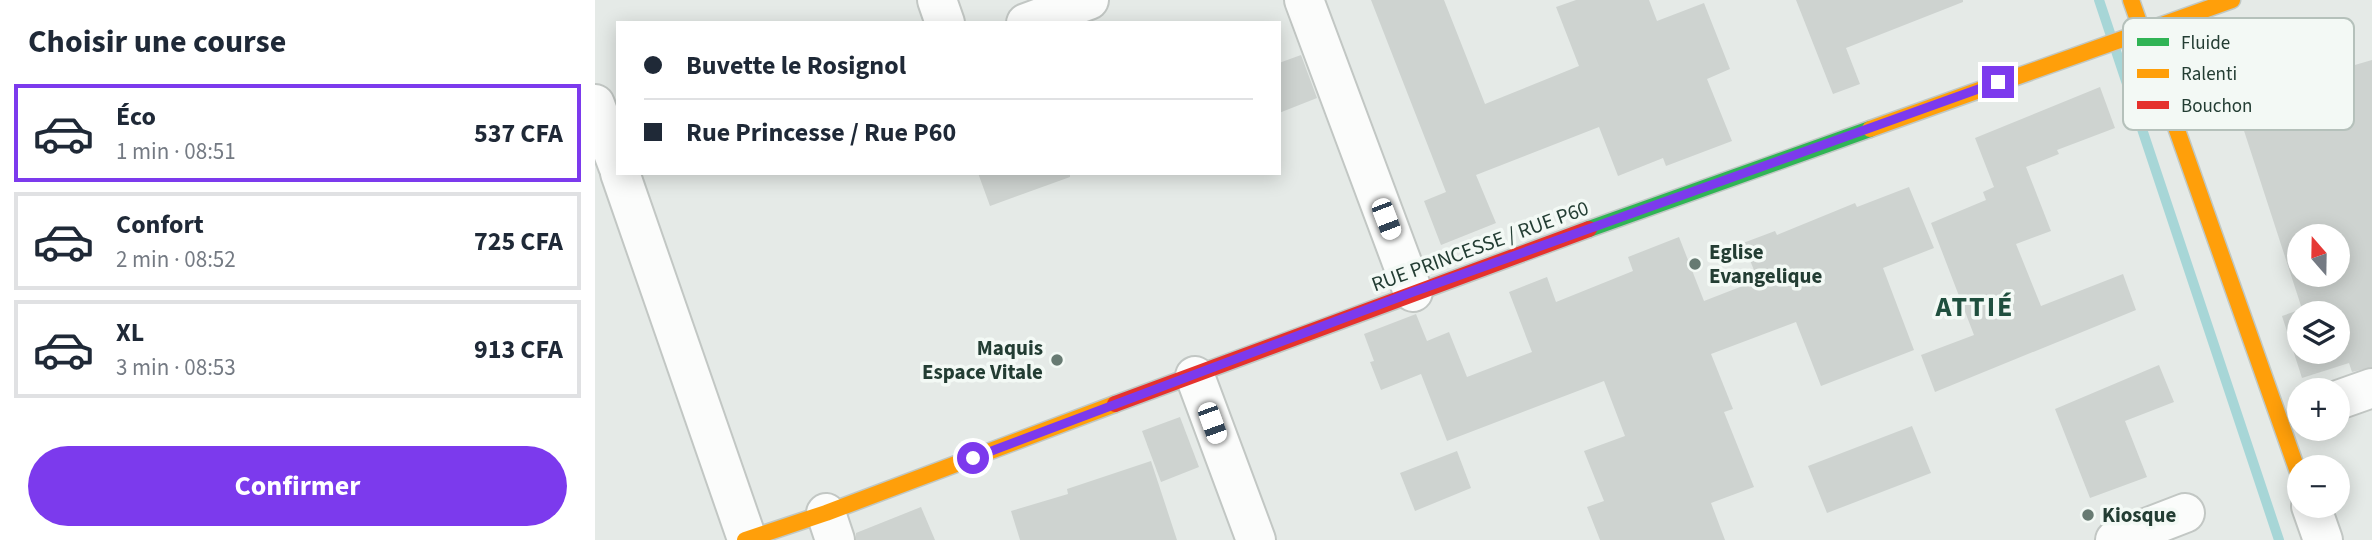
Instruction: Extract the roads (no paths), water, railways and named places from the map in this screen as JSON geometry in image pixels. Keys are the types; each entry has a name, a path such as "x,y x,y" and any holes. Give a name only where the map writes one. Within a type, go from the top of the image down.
{"street":[{"path":"937,0 944,21"},
{"path":"1031,21 1089,0"},
{"path":"1304,0 1413,292"},
{"path":"2131,0 2137,18"},
{"name":"RUE PRINCESSE / RUE P60","path":"2181,18 2232,0"},
{"name":"RUE PRINCESSE / RUE P60","path":"746,540 830,526 1195,376 1413,292 2123,37"},
{"path":"595,104 613,167 746,540"},
{"path":"2180,130 2287,410"},
{"path":"1195,376 1256,540"},
{"path":"2350,396 2372,388"},
{"path":"2115,540 2185,513"},
{"path":"2315,518 2323,540"}],"waterway":[{"path":"2099,0 2123,72"},
{"path":"2142,130 2279,540"}],"place":[{"name":"Eglise Evangelique","path":"1695,264"},
{"name":"Maquis Espace Vitale","path":"1057,360"},
{"name":"Kiosque","path":"2088,515"}],"district":[{"name":"ATTIÉ","path":"1975,307"}]}
